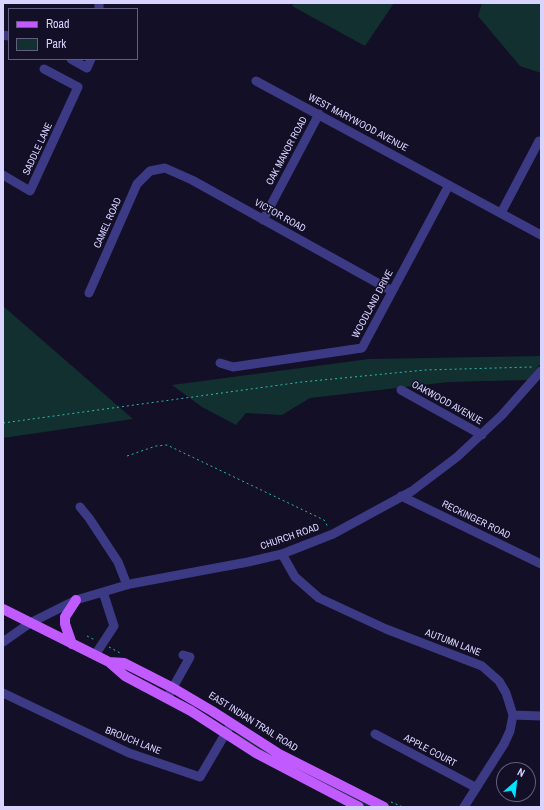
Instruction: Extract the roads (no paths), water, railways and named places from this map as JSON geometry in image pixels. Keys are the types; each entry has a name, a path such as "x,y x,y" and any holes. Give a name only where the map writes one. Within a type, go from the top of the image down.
{"main road":[{"path":"72,644 64,617 76,600"},
{"name":"EAST INDIAN TRAIL ROAD","path":"3,609 109,662 125,676 167,698 283,768 359,807"},
{"name":"EAST INDIAN TRAIL ROAD","path":"109,662 124,663 173,688 279,754 384,807"}],"street":[{"path":"73,60 87,68 91,60"},
{"name":"SADDLE LANE","path":"3,175 30,191 78,87 44,69"},
{"name":"WEST MARYWOOD AVENUE","path":"256,81 541,235"},
{"name":"OAK MANOR ROAD","path":"263,220 319,114"},
{"path":"501,213 539,141"},
{"name":"VICTOR ROAD","path":"154,169 165,168 175,171 392,291"},
{"name":"CAMEL ROAD","path":"89,293 137,184 144,176 154,169"},
{"name":"WOODLAND DRIVE","path":"220,363 233,367 362,348 449,185"},
{"name":"CHURCH ROAD","path":"3,642 30,623 76,600 127,585 282,554 333,534 423,483 457,457 482,435 537,369"},
{"name":"OAKWOOD AVENUE","path":"401,390 482,435"},
{"name":"RECKINGER ROAD","path":"401,496 541,564"},
{"path":"80,507 118,562 127,585"},
{"name":"AUTUMN LANE","path":"282,554 295,577 319,598 386,629 482,666 499,682 506,692 513,715"},
{"path":"95,655 114,626 104,592"},
{"path":"167,698 190,657 183,655"},
{"name":"BROUCH LANE","path":"3,693 129,753 200,777 231,724"},
{"path":"464,807 475,787 504,744 510,731 513,715 541,716"},
{"name":"APPLE COURT","path":"374,734 475,787"}]}
